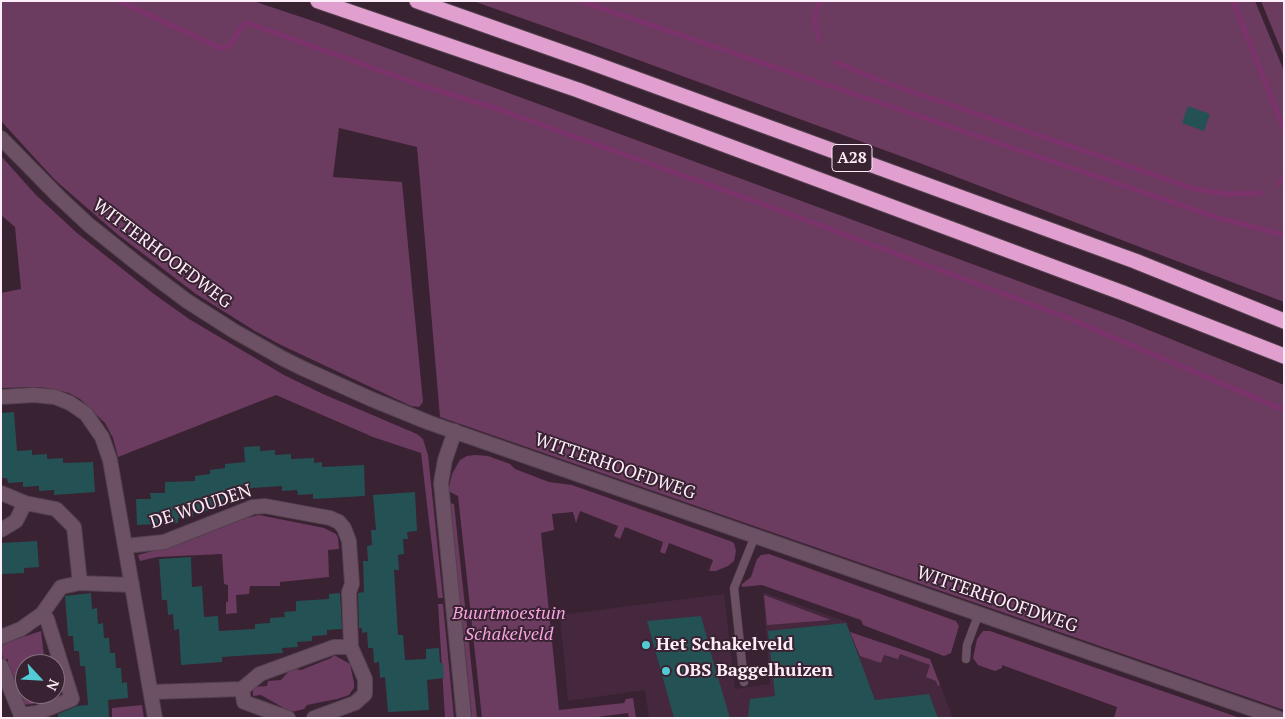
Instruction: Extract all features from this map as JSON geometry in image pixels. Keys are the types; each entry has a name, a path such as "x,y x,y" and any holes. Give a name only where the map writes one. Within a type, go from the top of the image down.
{"highway":[{"name":"A28","path":"318,1 587,94 1123,293 1284,356"},
{"name":"A28","path":"417,1 587,61 1126,258 1284,321"}],"street":[{"name":"WITTERHOOFDWEG","path":"1,138 89,225 187,301 282,358 371,399 455,431 1278,718"},
{"path":"1,397 34,395 55,397 70,403 86,414 102,437 110,460 152,692 155,718"},
{"path":"455,431 445,460 441,483 464,718"},
{"path":"1,494 25,503 56,509 74,527 80,583"},
{"path":"1,530 16,521 25,503"},
{"name":"DE WOUDEN","path":"125,546 164,542 254,507 265,506 330,518 339,522 349,540 352,584 350,592 351,647 365,679 365,694 355,702 314,718"},
{"path":"1,637 22,629 42,614 61,587 80,583 132,585"},
{"path":"1,666 21,714 37,713 72,699 47,619 42,614"},
{"path":"152,692 242,689 260,674 334,647 351,647"},
{"path":"242,689 244,702 288,718"}],"lane":[{"path":"744,682 734,588 755,536"},
{"path":"966,659 967,645 979,613"}],"shaded area":[{"name":"Het Schakelveld","path":"763,592 847,622 850,632 930,659 953,718 649,718 645,690 568,701 560,615 724,594 735,689 770,684"}],"green space":[{"path":"1,1 253,1 319,23 1124,320 1284,385 1284,710 440,417 417,147 339,128 333,177 402,182 423,402 419,407 411,406 255,331 196,294 117,234 55,180 1,121"},
{"path":"473,1 1255,1 1284,71 1284,302 925,165"},
{"path":"1261,1 1284,1 1284,57"},
{"path":"1,156 36,195 77,233 189,319 284,375 323,394 417,434 423,439 428,455 443,598 438,598 421,453 373,437 276,395 118,457 113,438 105,423 80,399 69,393 52,389 37,387 1,388 1,293 21,289 15,227 1,215"},
{"name":"Buurtmoestuin Schakelveld","path":"467,456 488,456 549,482 572,485 734,543 736,551 734,561 716,571 709,571 713,560 669,543 665,554 660,552 663,542 625,527 620,539 614,536 618,526 580,511 576,523 573,512 552,514 554,530 541,533 559,710 624,703 626,699 633,698 636,718 629,718 628,713 590,718 482,718 458,496 448,491 452,474 460,460"},
{"path":"450,503 454,504 477,718 472,718"},
{"path":"259,515 324,528 336,534 339,549 328,550 329,577 280,582 280,586 250,586 249,594 236,595 237,613 226,614 228,585 224,584 222,554 157,557 140,561 138,555 185,542 246,518"},
{"path":"769,554 956,621 959,626 951,653 944,656 863,625 861,620 762,585 742,587 742,584 751,577 757,559 761,555"},
{"path":"764,595 831,620 767,625"},
{"path":"438,604 443,604 454,718 445,718"},
{"path":"41,631 44,654 15,654 15,690 13,675 8,675 8,659 3,660 1,646"},
{"path":"983,631 990,631 1240,718 1114,718 1117,707 1002,665 1002,668 995,671 978,665 973,658 977,639"},
{"path":"850,632 930,659 940,685 938,686 936,681 926,677 930,665 900,654 898,659 884,655 881,663 860,656"},
{"path":"334,655 350,664 354,688 349,695 307,705 304,709 292,712 285,710 261,695 253,696 253,687 267,686 268,681 281,680 289,671 301,670"},
{"path":"142,705 144,718 112,718 112,708"}],"building":[{"path":"1188,106 1210,114 1204,131 1182,123"},
{"path":"14,412 17,451 32,450 32,455 47,454 47,459 63,458 63,463 93,462 95,492 54,495 54,490 39,491 39,486 23,487 23,482 8,483 7,478 1,478 1,413"},
{"path":"260,446 260,451 275,450 275,455 291,454 291,459 314,458 314,463 322,462 322,467 364,465 365,496 313,499 313,494 298,495 297,490 282,491 282,486 237,489 238,499 222,500 223,505 208,506 208,511 193,512 193,517 178,518 178,523 137,525 136,499 151,499 150,493 165,493 165,482 195,481 195,476 210,474 210,470 225,468 225,464 245,462 244,447"},
{"path":"415,492 417,531 407,532 408,539 403,539 404,554 398,555 399,570 394,570 398,635 403,635 405,660 426,659 426,649 439,648 444,678 427,680 429,710 388,712 385,677 380,678 379,662 374,663 373,648 368,648 367,632 362,633 362,628 359,628 358,593 364,592 363,561 368,561 367,546 372,545 371,530 376,530 373,495"},
{"path":"37,541 39,567 24,568 24,573 1,574 1,543"},
{"path":"191,557 192,587 202,586 204,617 218,616 219,631 255,629 255,624 270,623 270,618 285,617 284,612 296,611 296,601 329,599 329,594 340,593 342,629 327,630 327,635 312,636 312,641 297,642 298,647 282,648 283,653 222,657 222,662 181,665 179,629 174,630 173,614 168,615 167,600 162,600 159,559"},
{"path":"91,593 92,609 97,608 98,624 103,623 104,638 109,638 110,653 115,653 116,668 121,668 122,683 127,682 128,698 108,700 109,718 58,718 58,714 77,706 88,705 85,666 80,666 79,651 74,651 73,636 68,636 65,596"},
{"path":"701,616 730,718 674,718 647,621"},
{"path":"846,623 875,700 929,694 938,718 748,718 750,699 775,696 768,631"}],"waterway":[{"path":"119,1 220,48 229,46 242,27 248,23 423,86 489,106 779,210 1063,316 1284,410"},
{"path":"580,1 1219,218 1284,235"},
{"path":"819,40 815,22 816,10 820,1"},
{"path":"1233,1 1284,129"},
{"path":"836,62 881,81 1195,189 1226,194 1261,193"},
{"path":"1279,184 1284,176"}],"place":[{"name":"Het Schakelveld","path":"646,645"},
{"name":"OBS Baggelhuizen","path":"666,671"}]}
